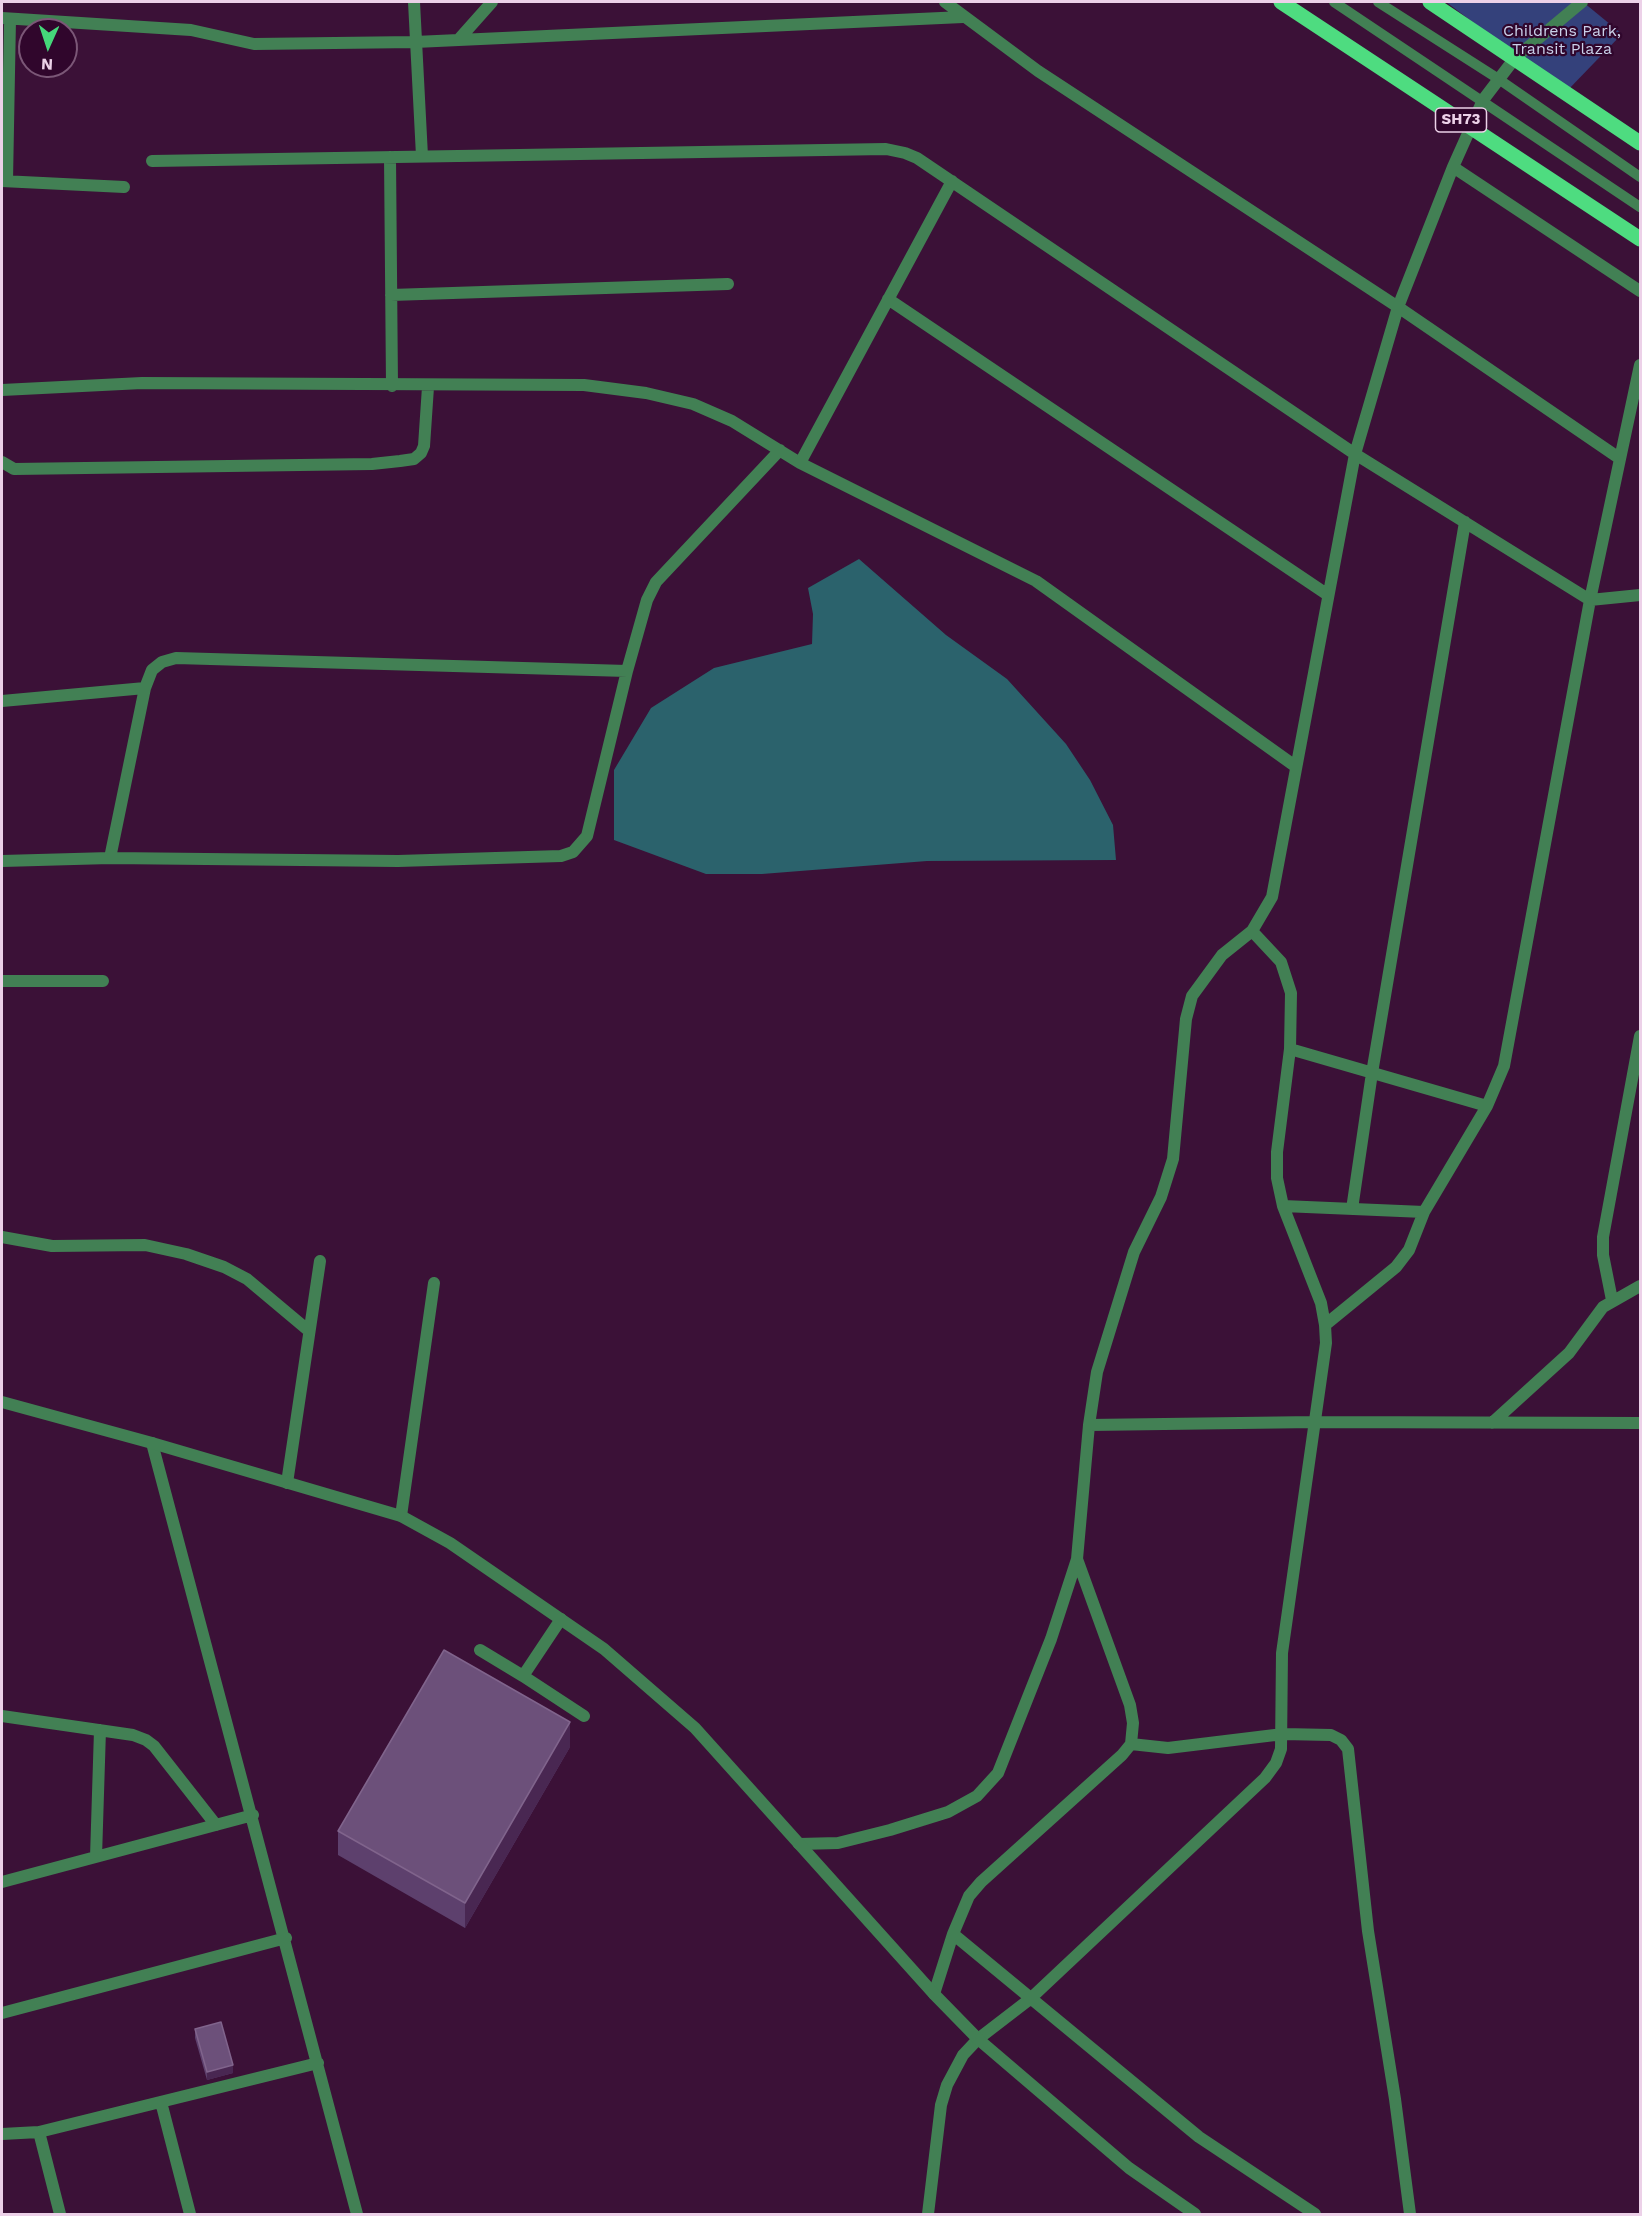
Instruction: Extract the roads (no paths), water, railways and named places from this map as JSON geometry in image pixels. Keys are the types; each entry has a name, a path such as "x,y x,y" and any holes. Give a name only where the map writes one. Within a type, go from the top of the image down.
{"main road":[{"name":"SH73","path":"1281,2 1641,239"},
{"path":"1431,2 1641,142"}],"street":[{"path":"414,2 422,156"},
{"path":"460,38 492,2"},
{"path":"945,2 1048,78 1398,307 1619,458"},
{"path":"799,1844 838,1843 948,1812 977,1796 998,1773 1051,1639 1077,1559 1089,1425 1097,1372 1134,1252 1161,1197 1173,1159 1186,1019 1192,996 1222,955 1252,931 1272,897 1355,453 1398,307 1453,167 1483,100 1497,78 1515,58 1582,2"},
{"path":"124,187 4,181 6,19 191,30 254,44 416,42 460,38 963,17"},
{"path":"152,161 886,149 917,158 1355,453 1590,600 1641,595"},
{"path":"390,157 392,386"},
{"path":"1453,167 1641,291"},
{"path":"800,463 952,181"},
{"path":"391,295 728,284"},
{"path":"888,299 1328,595"},
{"path":"1325,1325 1396,1267 1409,1250 1424,1212 1486,1106 1504,1066 1590,600 1641,365"},
{"path":"2,390 142,383 428,387 584,385 646,393 693,404 732,421 800,463 1036,581 1295,766"},
{"path":"2,462 14,469 400,462 414,459 421,453 424,446 428,387"},
{"path":"2,861 110,858 398,861 567,854 581,845 587,836 627,671 647,600 656,582 780,450"},
{"path":"1352,1209 1372,1073 1465,522"},
{"path":"110,858 145,688 157,666 176,658 627,671"},
{"path":"2,701 145,688"},
{"path":"928,2214 944,2095 953,2070 978,2038 1030,1999 1264,1778 1276,1763 1283,1734 1282,1653 1326,1343 1321,1304 1283,1206 1277,1178 1277,1152 1290,1049 1291,993 1288,977 1281,962 1252,931"},
{"path":"2,981 104,981"},
{"path":"1612,1300 1603,1255 1603,1237 1641,1036"},
{"path":"1290,1049 1486,1106"},
{"path":"1283,1206 1424,1212"},
{"path":"2,1237 51,1246 145,1245 186,1254 224,1267 248,1279 309,1330"},
{"path":"287,1483 320,1262"},
{"path":"401,1516 434,1283"},
{"path":"1492,1423 1569,1353 1595,1317 1612,1300 1641,1286"},
{"path":"2,1402 401,1516 450,1543 604,1648 695,1728 934,1994 978,2038 1129,2168 1195,2214"},
{"path":"1089,1425 1315,1422 1641,1423"},
{"path":"152,1443 286,1938 357,2214"},
{"path":"934,1994 953,1934 969,1896 981,1882 1122,1755 1131,1744 1133,1723 1130,1705 1077,1559"},
{"path":"523,1676 561,1619"},
{"path":"480,1650 584,1716"},
{"path":"2,1716 133,1735 154,1746 216,1825"},
{"path":"96,1857 100,1730"},
{"path":"1131,1744 1168,1748 1283,1734 1331,1735 1341,1740 1351,1760 1368,1931 1395,2098 1410,2214"},
{"path":"2,1882 253,1815"},
{"path":"953,1934 1199,2137 1315,2214"},
{"path":"2,2013 286,1938"},
{"path":"2,2134 39,2132 318,2063"},
{"path":"161,2102 190,2214"},
{"path":"39,2132 60,2214"}],"lane":[{"path":"1334,2 1641,207"},
{"path":"1378,2 1497,78 1641,177"}],"park label":[{"name":"Childrens Park, Transit Plaza","path":"1562,40"}]}
